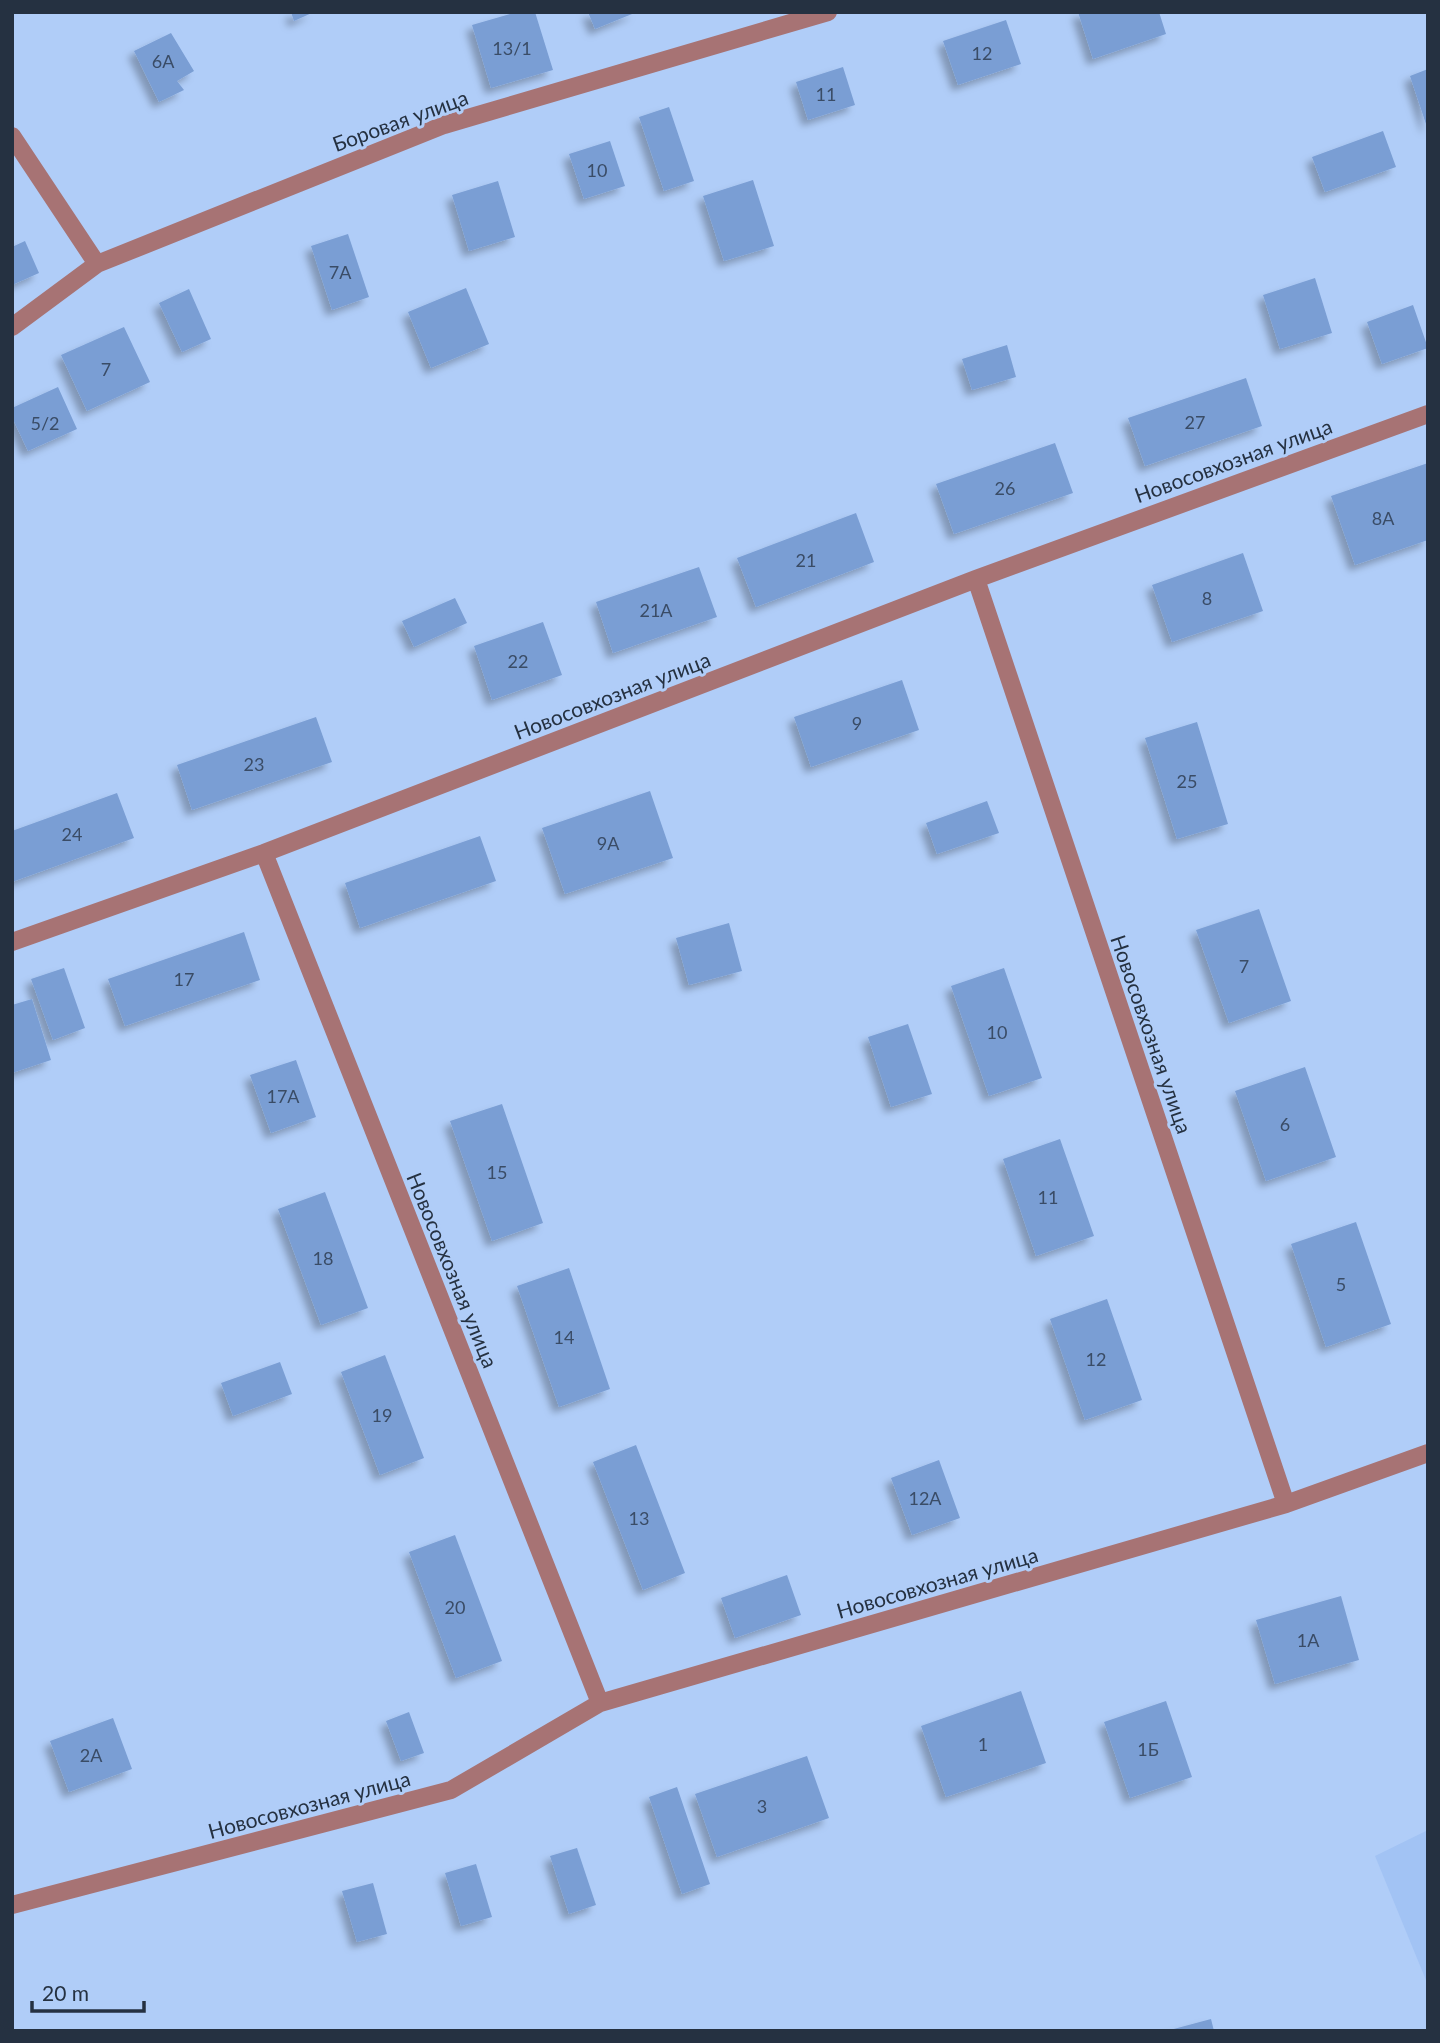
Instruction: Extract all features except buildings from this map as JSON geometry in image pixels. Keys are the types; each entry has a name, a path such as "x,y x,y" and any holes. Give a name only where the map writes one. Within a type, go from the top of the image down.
{"street":[{"name":"Боровая улица","path":"12,327 97,264 444,125 828,12"},
{"path":"12,136 97,264"},
{"name":"Новосовхозная улица","path":"12,942 264,853 975,579 1428,414"},
{"name":"Новосовхозная улица","path":"975,579 1286,1504"},
{"name":"Новосовхозная улица","path":"264,853 600,1703"},
{"name":"Новосовхозная улица","path":"12,1905 451,1790 600,1703 1286,1504 1428,1453"}],"shaded area":[{"path":"1428,1830 1428,1985 1375,1856"}]}
